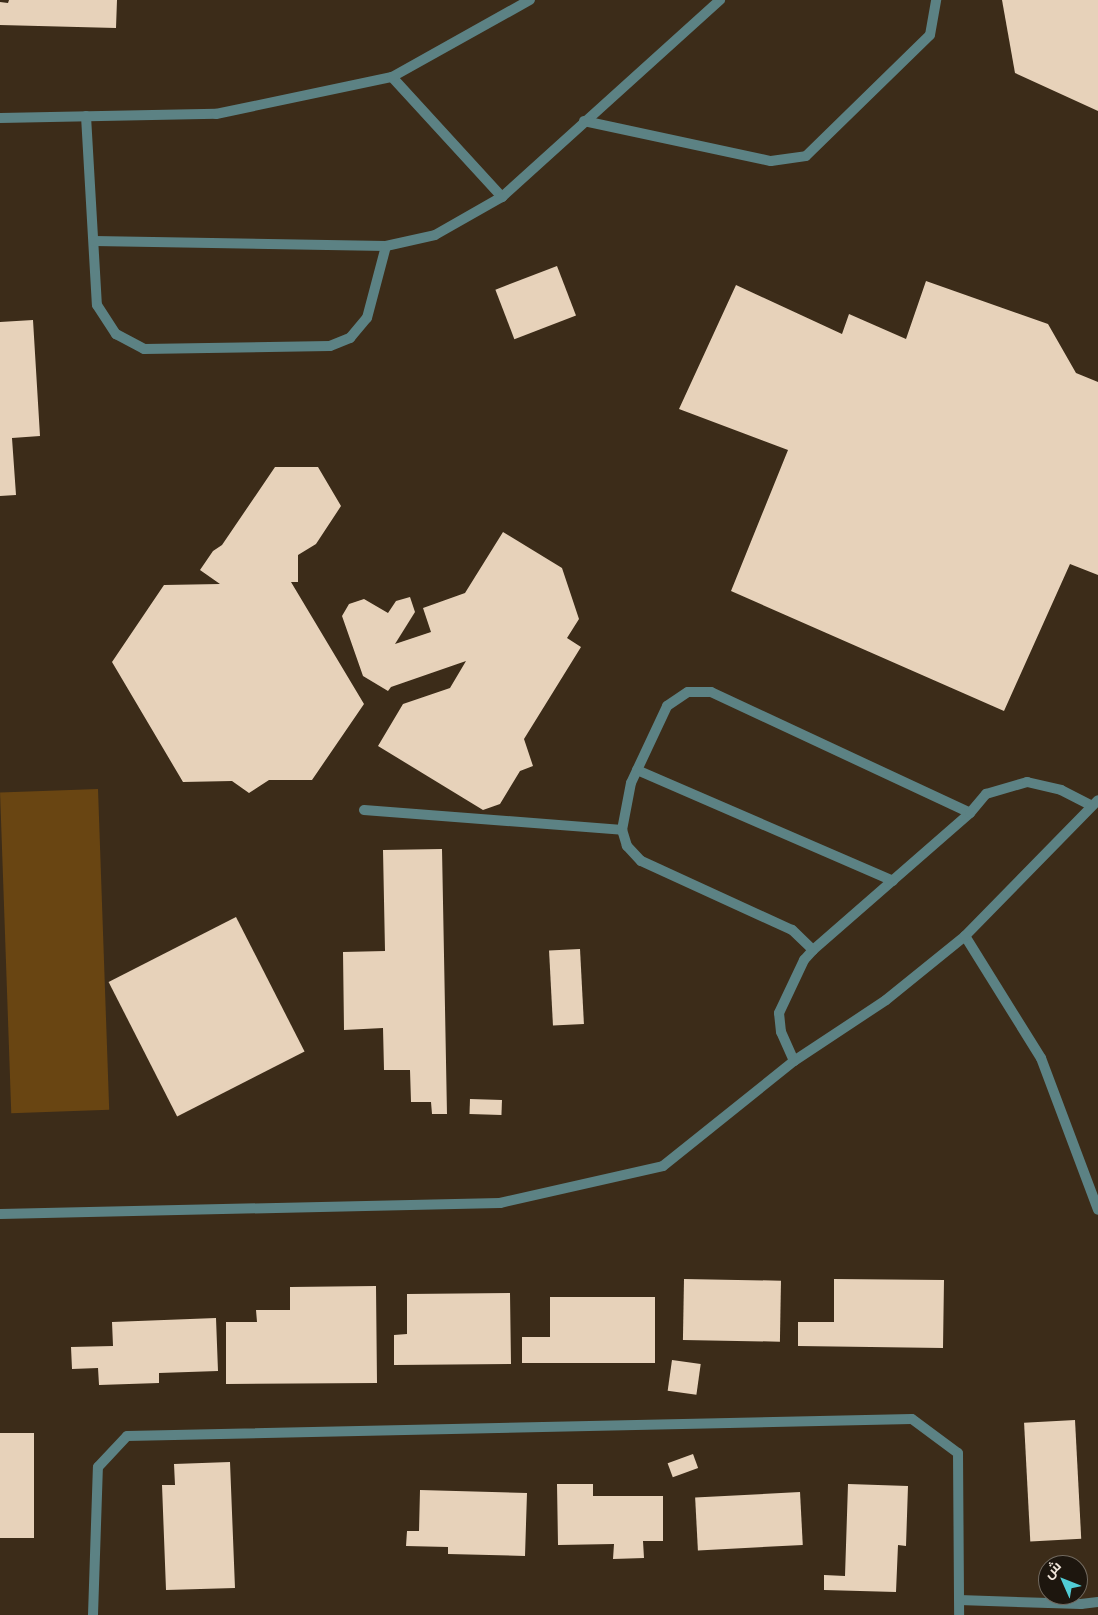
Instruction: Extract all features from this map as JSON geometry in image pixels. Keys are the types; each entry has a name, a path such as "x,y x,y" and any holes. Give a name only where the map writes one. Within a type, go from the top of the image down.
{"street":[{"path":"0,118 216,114 392,77 530,0"},
{"path":"94,241 386,246 435,235 502,197 720,0"},
{"path":"584,121 772,161 806,156 930,35 936,0"},
{"path":"392,77 502,197"},
{"path":"86,116 97,304 116,334 144,349 330,346 343,340 367,318 386,246"},
{"path":"814,950 792,930 641,861 627,846 622,830 637,770 667,706 688,692 711,692 970,812"},
{"path":"637,770 893,881"},
{"path":"0,1214 500,1203 663,1166 794,1061 886,1000 965,936 1095,802 1061,790 1027,782 986,794 970,812 804,960 779,1013 781,1032 794,1061"},
{"path":"364,810 622,830"},
{"path":"965,936 1041,1058 1098,1210"},
{"path":"93,1615 98,1468 127,1436 902,1419 912,1419 958,1453 959,1615"},
{"path":"959,1600 1081,1604 1098,1602"}],"shaded area":[{"path":"98,789 109,1110 11,1113 0,792"}],"building":[{"path":"9,0 117,0 116,28 0,25 0,2 8,3"},
{"path":"1002,0 1098,0 1098,111 1015,73"},
{"path":"557,266 576,315 514,339 495,290"},
{"path":"926,281 1048,324 1076,373 1098,382 1098,575 1070,564 1004,711 731,591 788,450 679,409 736,285 842,334 849,314 906,339"},
{"path":"33,320 40,436 12,438 16,495 0,496 0,322"},
{"path":"275,467 318,467 341,506 316,544 298,555 298,582 291,582 364,704 312,780 269,780 249,793 232,781 183,782 112,662 164,585 220,584 200,570 213,551 222,545"},
{"path":"503,532 562,568 579,619 567,638 581,647 524,739 533,766 520,771 500,804 483,810 378,746 403,704 450,688 466,661 391,687 388,691 363,676 342,616 349,604 364,599 388,613 396,601 410,597 415,612 395,644 431,632 423,608 465,593"},
{"path":"442,849 447,1114 432,1114 431,1102 411,1102 410,1070 384,1070 383,1028 344,1030 343,952 385,951 383,850"},
{"path":"236,917 305,1052 177,1116 109,982"},
{"path":"580,949 584,1024 553,1026 549,951"},
{"path":"470,1099 502,1100 501,1115 469,1114"},
{"path":"684,1279 781,1281 780,1342 683,1340"},
{"path":"834,1279 944,1280 943,1348 798,1346 798,1322 834,1322"},
{"path":"376,1286 377,1383 226,1384 226,1322 257,1322 256,1310 290,1310 290,1287"},
{"path":"510,1293 511,1364 394,1365 394,1335 407,1334 407,1294"},
{"path":"550,1297 655,1297 655,1363 522,1363 522,1337 550,1337"},
{"path":"216,1318 218,1371 159,1373 159,1383 99,1385 98,1368 72,1369 71,1347 113,1346 112,1322"},
{"path":"672,1360 701,1364 696,1395 668,1391"},
{"path":"1075,1420 1081,1539 1030,1542 1024,1423"},
{"path":"0,1433 34,1433 34,1538 0,1538"},
{"path":"693,1454 698,1468 673,1477 668,1463"},
{"path":"230,1462 235,1588 166,1590 162,1485 175,1485 174,1464"},
{"path":"557,1484 593,1484 593,1496 663,1496 663,1541 643,1541 644,1558 613,1559 614,1544 558,1545"},
{"path":"848,1484 908,1486 906,1546 898,1545 896,1592 824,1590 824,1575 845,1576"},
{"path":"420,1490 527,1493 525,1556 448,1554 448,1547 406,1546 407,1531 419,1531"},
{"path":"800,1492 803,1545 698,1550 695,1497"}]}
